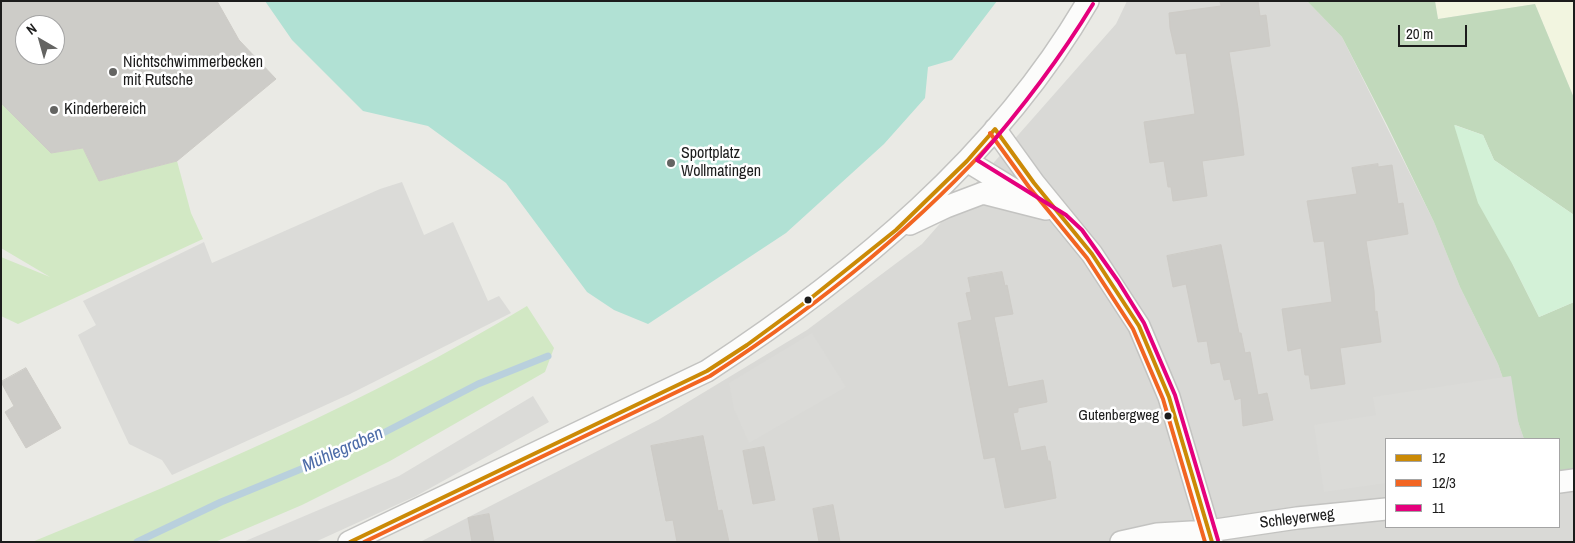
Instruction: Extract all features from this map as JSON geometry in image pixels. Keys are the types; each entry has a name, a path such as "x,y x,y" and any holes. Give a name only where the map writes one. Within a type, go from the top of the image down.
{"street":[{"path":"349,542 707,371 747,346 896,230 967,161 1036,79 1076,22 1088,1"},
{"path":"995,129 1054,214"},
{"path":"967,161 1054,214 1077,234 1139,326 1169,397 1210,537 1157,534 1121,542"},
{"path":"896,230 946,207 983,193 1054,214"},
{"path":"1560,482 1574,480"},
{"name":"Schleyerweg","path":"1210,537 1297,518 1385,509"}],"shaded area":[{"path":"1127,1 1307,1 1342,37 1434,222 1460,287 1498,364 1524,438 1385,438 1385,528 1560,528 1560,482 1574,480 1574,542 420,542 658,420 807,330 922,244 1116,24"},
{"path":"1435,1 1574,1 1574,98 1535,4 1438,19"},
{"path":"1454,125 1483,135 1494,160 1574,215 1574,302 1539,317 1514,267 1478,203"},
{"path":"402,182 424,235 453,222 488,301 499,296 511,313 350,394 172,475 162,460 129,444 78,335 96,325 83,301 204,242 212,263 380,189"},
{"path":"812,333 846,387 749,443 734,409 729,383"},
{"path":"1511,376 1521,438 1385,438 1385,483 1324,492 1314,425 1376,415 1373,397"},
{"path":"533,396 549,422 416,496 315,542 243,542 399,476"}],"green space":[{"name":"Sportplatz Wollmatingen","path":"265,1 997,1 952,60 928,67 925,98 884,144 786,233 648,324 614,310 587,292 506,183 428,126 363,111 292,40"},
{"path":"1307,1 1435,1 1438,19 1535,4 1574,98 1574,215 1494,160 1483,135 1455,125 1514,267 1539,317 1574,302 1574,480 1560,482 1560,438 1524,438 1498,364 1460,287 1434,222 1342,37"},
{"path":"1,103 51,153 83,148 100,181 177,161 191,213 203,239 18,324 1,316 1,257 50,277 1,248"},
{"path":"527,306 554,348 545,372 390,461 302,505 215,542 32,542 284,434 468,341"}],"building":[{"path":"1,1 217,1 239,40 276,79 177,161 99,181 83,148 51,153 1,103"},
{"path":"1220,1 1258,1 1260,16 1266,15 1270,46 1229,52 1244,155 1202,161 1207,196 1173,201 1171,187 1168,187 1164,161 1150,163 1144,122 1195,114 1186,53 1176,54 1170,28 1169,13 1221,6"},
{"path":"1378,164 1378,167 1392,165 1398,204 1403,203 1408,234 1366,241 1374,291 1375,312 1377,311 1381,342 1340,348 1345,384 1311,389 1309,375 1305,375 1301,348 1288,351 1282,309 1332,302 1324,241 1314,242 1307,201 1357,194 1352,168"},
{"path":"1221,245 1239,333 1241,333 1245,353 1250,352 1258,395 1267,393 1273,420 1243,426 1241,398 1235,400 1230,379 1224,380 1220,362 1211,364 1207,341 1198,342 1186,284 1173,287 1167,256"},
{"path":"1002,272 1005,286 1007,285 1013,314 994,317 1008,387 1043,380 1047,402 1018,408 1018,412 1013,413 1021,451 1045,446 1048,461 1050,461 1056,498 1005,508 995,457 984,459 958,323 972,320 966,293 971,292 968,278"},
{"path":"26,368 61,428 26,448 5,412 14,406 1,382"},
{"path":"703,436 718,511 722,510 729,542 677,542 673,520 666,521 651,446"},
{"path":"764,447 775,500 753,504 743,451"},
{"path":"833,505 840,542 819,542 813,509"},
{"path":"489,514 494,542 472,542 468,518"}],"waterway":[{"name":"Mühlegraben","path":"137,542 221,502 362,444 478,384 548,356"}],"transit line":[{"name":"11","path":"1093,4 1067,45 1038,85 977,160 1066,215 1082,230 1118,281 1144,323 1175,395 1218,540"},
{"name":"12","path":"350,542 707,371 747,345 811,298 896,230 967,161 995,129 1034,183 1092,254 1139,326 1169,397 1212,542"},
{"name":"12/3","path":"990,133 1029,187 1087,258 1133,329 1163,399 1205,542"},
{"name":"12/3","path":"364,542 710,376 788,322 863,264 934,201 1000,133"}],"place":[{"name":"Nichtschwimmerbecken mit Rutsche","path":"113,72"},
{"name":"Kinderbereich","path":"54,110"},
{"name":"Sportplatz Wollmatingen","path":"671,163"},
{"name":"Gutenbergweg","path":"1168,416"}]}
